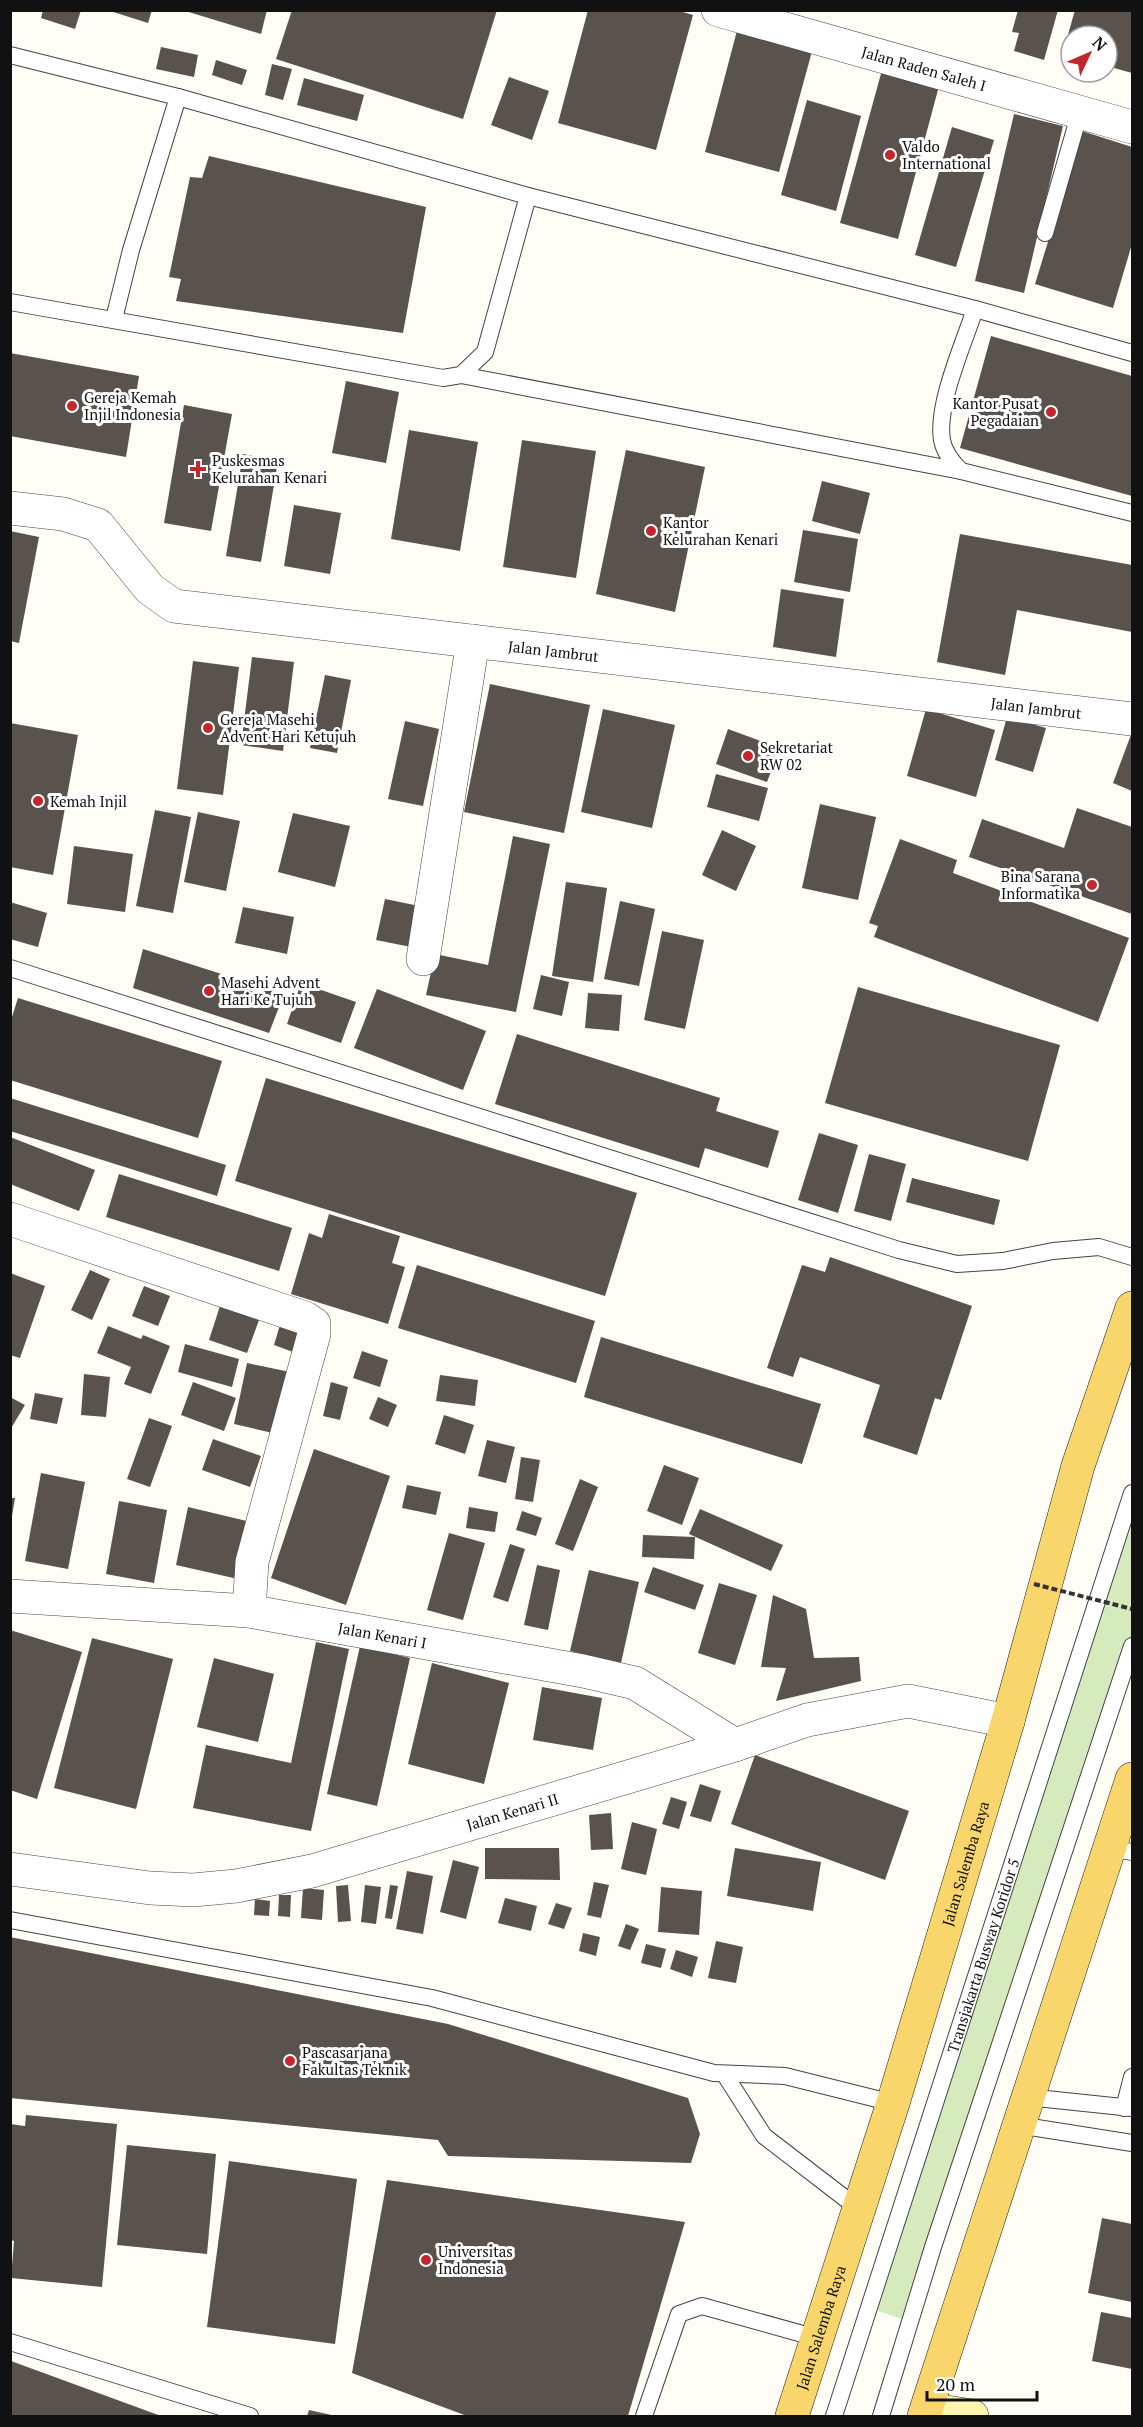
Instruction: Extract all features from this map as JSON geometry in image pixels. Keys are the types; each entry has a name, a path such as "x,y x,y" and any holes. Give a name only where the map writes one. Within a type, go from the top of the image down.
{"main road":[{"name":"Jalan Salemba Raya","path":"792,2416 893,2103 1008,1721 1078,1466 1132,1308"},
{"path":"972,2416 926,2413 1022,2111 1121,1850 1132,1779"}],"street":[{"name":"Jalan Raden Saleh I","path":"718,10 1132,127"},
{"name":"Jalan Jambrut","path":"10,508 63,514 98,525 150,588 174,606 1132,719"},
{"path":"423,959 473,641"},
{"path":"10,1220 305,1318 314,1324 314,1334 252,1562 249,1611"},
{"name":"Jalan Kenari I","path":"10,1596 249,1611 635,1683 735,1745"},
{"name":"Jalan Kenari II","path":"10,1869 150,1888 193,1890 236,1886 312,1871 735,1745 807,1719 908,1701 1008,1721"}],"lane":[{"path":"10,55 178,97 528,196 975,309 1132,352"},
{"path":"114,319 131,250 178,97"},
{"path":"1045,233 1080,112"},
{"path":"461,375 485,352 528,196"},
{"path":"10,302 443,378 461,375 961,471 1132,513"},
{"path":"961,471 951,461 942,441 941,413 975,309"},
{"path":"10,968 922,1256 957,1264 1003,1261 1053,1251 1099,1247 1132,1257"},
{"name":"Transjakarta Busway Koridor 5","path":"834,2416 1132,1493"},
{"path":"881,2416 937,2235 1132,1646"},
{"path":"10,1920 432,1998 725,2075 785,2076 893,2103"},
{"path":"725,2075 764,2136 859,2209"},
{"path":"1022,2111 1128,2108 1132,2077"},
{"path":"1022,2111 1088,2138 1132,2143"},
{"path":"644,2416 679,2313 702,2306 817,2338"},
{"path":"10,2342 250,2416"}],"path":[{"path":"1034,1584 1132,1609"}],"green space":[{"path":"1132,1494 1132,1642 910,2322 870,2308"}],"building":[{"path":"43,10 81,10 75,29 41,18"},
{"path":"107,10 152,10 148,23"},
{"path":"182,10 267,10 261,34"},
{"path":"292,10 497,10 463,119 276,59"},
{"path":"588,10 676,10 693,15 656,150 558,123"},
{"path":"1018,10 1058,10 1044,60 1014,51 1019,33 1012,32"},
{"path":"1075,10 1132,10 1132,73 1119,69 1119,24 1071,24"},
{"path":"739,23 814,44 779,172 705,152"},
{"path":"161,47 198,55 194,77 156,69"},
{"path":"216,60 247,70 242,85 212,75"},
{"path":"272,64 292,69 283,100 265,95"},
{"name":"Valdo International","path":"882,70 939,86 898,239 840,223"},
{"path":"509,77 549,91 532,140 491,125"},
{"path":"304,78 364,95 357,121 297,105"},
{"path":"807,100 861,116 836,211 781,195"},
{"path":"1014,114 1063,126 1024,293 975,281"},
{"path":"952,127 994,140 956,267 915,255"},
{"path":"1082,131 1132,147 1132,244 1113,308 1035,284"},
{"path":"209,156 426,207 403,333 176,301 181,279 169,277 190,177 202,178"},
{"name":"Kantor Pusat Pegadaian","path":"991,336 1132,376 1132,496 960,448"},
{"name":"Gereja Kemah Injil Indonesia","path":"10,353 139,376 126,457 10,436"},
{"path":"346,381 399,392 386,463 332,453"},
{"name":"Puskesmas Kelurahan Kenari","path":"184,405 232,414 211,531 164,523"},
{"path":"409,430 478,442 460,551 391,539"},
{"path":"522,440 596,451 576,578 503,567"},
{"name":"Kantor Kelurahan Kenari","path":"626,450 705,467 675,612 596,594"},
{"path":"243,454 278,461 261,562 226,556"},
{"path":"822,481 870,493 860,534 812,521"},
{"path":"294,505 341,513 330,574 284,566"},
{"path":"803,530 858,539 850,592 794,582"},
{"path":"10,531 39,537 19,643 10,641"},
{"path":"960,534 1132,565 1132,632 1017,610 1005,675 937,662"},
{"path":"781,589 844,599 836,657 773,647"},
{"path":"252,657 294,662 283,751 241,745"},
{"name":"Gereja Masehi Advent Hari Ketujuh","path":"193,661 239,667 223,795 177,789"},
{"path":"325,675 351,680 337,753 310,748"},
{"path":"490,684 590,705 564,833 464,812"},
{"path":"603,709 675,725 652,828 581,812"},
{"path":"926,709 995,730 976,797 907,776"},
{"path":"1007,717 1046,728 1033,772 995,760"},
{"path":"405,721 439,729 423,806 388,799"},
{"name":"Kemah Injil","path":"10,723 78,735 53,875 10,867"},
{"name":"Sekretariat RW 02","path":"728,729 780,748 767,782 716,764"},
{"path":"1132,732 1132,791 1113,783"},
{"path":"716,774 768,788 759,821 707,807"},
{"path":"820,804 876,817 858,900 802,888"},
{"name":"Bina Sarana Informatika","path":"1077,808 1132,827 1132,914 969,857 982,819 1064,848"},
{"path":"155,810 191,817 173,913 136,906"},
{"path":"198,812 240,821 226,891 184,882"},
{"path":"293,813 350,826 335,887 278,872"},
{"path":"722,830 756,846 736,891 702,875"},
{"path":"513,836 550,844 516,1012 426,995 435,954 488,965"},
{"path":"900,839 957,860 953,873 1129,938 1098,1022 874,937 878,926 869,923"},
{"path":"74,846 133,854 125,912 67,904"},
{"path":"566,882 607,888 593,982 552,976"},
{"path":"385,899 429,908 421,949 376,940"},
{"path":"620,901 655,909 639,986 604,979"},
{"path":"10,902 47,913 38,947 10,939"},
{"path":"243,907 294,917 287,954 235,943"},
{"path":"662,931 704,940 685,1029 644,1020"},
{"name":"Masehi Advent Hari Ke Tujuh","path":"143,949 284,994 269,1033 133,988"},
{"path":"541,975 569,982 562,1016 533,1009"},
{"path":"301,983 356,1002 341,1043 287,1024"},
{"path":"858,987 1060,1045 1028,1161 825,1103"},
{"path":"377,989 486,1031 463,1090 354,1048"},
{"path":"588,993 622,995 619,1031 585,1028"},
{"path":"18,998 222,1061 198,1138 10,1080 10,1023"},
{"path":"517,1034 720,1098 716,1111 779,1131 768,1168 705,1148 699,1168 495,1104"},
{"path":"266,1078 637,1193 605,1296 235,1181"},
{"path":"10,1098 226,1165 217,1196 10,1131"},
{"path":"819,1133 858,1145 838,1213 798,1200"},
{"path":"10,1137 95,1170 79,1211 10,1184"},
{"path":"869,1154 906,1164 891,1221 854,1211"},
{"path":"119,1174 292,1228 279,1271 106,1217"},
{"path":"912,1178 1000,1200 994,1225 906,1202"},
{"path":"329,1214 400,1236 392,1263 405,1267 388,1324 291,1294 309,1233 322,1238"},
{"path":"830,1257 972,1306 941,1400 935,1398 917,1455 863,1437 880,1385 800,1357 793,1377 767,1368 802,1265 825,1272"},
{"path":"417,1265 595,1321 576,1383 398,1328"},
{"path":"90,1270 110,1279 92,1320 71,1310"},
{"path":"10,1273 45,1286 20,1358 10,1355"},
{"path":"144,1286 170,1296 158,1326 132,1316"},
{"path":"220,1306 259,1320 247,1353 209,1340"},
{"path":"282,1318 310,1327 301,1355 274,1345"},
{"path":"108,1326 141,1339 143,1335 170,1346 151,1394 124,1384 131,1367 97,1353"},
{"path":"601,1337 821,1404 802,1464 584,1397"},
{"path":"185,1344 239,1359 232,1387 178,1372"},
{"path":"362,1351 388,1360 380,1387 353,1378"},
{"path":"247,1363 290,1372 277,1434 234,1424"},
{"path":"84,1374 110,1377 106,1417 81,1415"},
{"path":"440,1375 478,1380 475,1406 436,1401"},
{"path":"193,1382 236,1398 224,1431 181,1415"},
{"path":"331,1382 348,1387 340,1420 323,1416"},
{"path":"35,1393 63,1398 57,1424 30,1419"},
{"path":"10,1397 25,1405 10,1430"},
{"path":"378,1397 397,1405 388,1427 369,1419"},
{"path":"444,1415 474,1425 465,1454 435,1444"},
{"path":"149,1418 172,1426 150,1487 127,1479"},
{"path":"213,1439 261,1456 250,1487 202,1470"},
{"path":"487,1440 515,1447 506,1483 478,1476"},
{"path":"314,1449 390,1476 346,1605 271,1578"},
{"path":"521,1457 540,1460 533,1502 515,1499"},
{"path":"664,1465 699,1478 682,1525 647,1511"},
{"path":"41,1473 85,1482 68,1569 25,1561"},
{"path":"580,1479 598,1487 573,1551 555,1544"},
{"path":"407,1485 441,1492 436,1515 402,1508"},
{"path":"10,1498 15,1498 12,1516 10,1516"},
{"path":"119,1501 167,1510 154,1583 106,1574"},
{"path":"188,1507 251,1522 238,1579 176,1565"},
{"path":"469,1507 498,1512 495,1532 466,1528"},
{"path":"700,1509 783,1545 771,1571 689,1534"},
{"path":"522,1511 542,1518 536,1536 516,1530"},
{"path":"449,1533 485,1543 463,1620 427,1610"},
{"path":"643,1535 695,1537 694,1559 642,1557"},
{"path":"510,1544 525,1549 508,1602 493,1597"},
{"path":"537,1565 560,1570 548,1630 524,1625"},
{"path":"653,1567 704,1585 695,1610 644,1592"},
{"path":"589,1570 639,1582 621,1663 570,1651"},
{"path":"719,1583 757,1595 735,1665 698,1653"},
{"path":"773,1595 806,1609 814,1658 859,1657 861,1681 776,1701 786,1668 761,1667"},
{"path":"10,1630 82,1652 37,1799 10,1790"},
{"path":"92,1638 173,1659 136,1809 54,1788"},
{"path":"316,1642 349,1649 311,1831 193,1808 206,1745 291,1763"},
{"path":"360,1646 410,1658 377,1806 327,1794"},
{"path":"214,1658 274,1674 258,1742 197,1727"},
{"path":"432,1663 509,1683 484,1784 408,1764"},
{"path":"542,1687 602,1698 593,1750 533,1740"},
{"path":"755,1755 909,1811 885,1880 731,1824"},
{"path":"700,1784 721,1791 711,1822 690,1816"},
{"path":"671,1797 687,1802 679,1829 662,1824"},
{"path":"611,1813 613,1849 591,1850 589,1815"},
{"path":"632,1822 657,1829 646,1875 621,1869"},
{"path":"485,1848 559,1848 560,1880 485,1879"},
{"path":"735,1848 821,1862 813,1911 727,1896"},
{"path":"453,1860 479,1867 466,1919 440,1912"},
{"path":"407,1871 433,1876 423,1934 396,1929"},
{"path":"594,1882 609,1885 601,1918 587,1915"},
{"path":"348,1885 351,1921 338,1922 336,1886"},
{"path":"365,1885 381,1887 376,1924 361,1922"},
{"path":"390,1885 398,1886 392,1919 385,1918"},
{"path":"661,1887 702,1891 699,1935 658,1932"},
{"path":"303,1888 324,1890 322,1920 301,1918"},
{"path":"279,1895 291,1895 290,1917 278,1916"},
{"path":"505,1898 537,1906 531,1931 498,1923"},
{"path":"255,1899 270,1901 269,1916 254,1915"},
{"path":"556,1903 572,1908 564,1929 548,1924"},
{"path":"626,1924 639,1929 630,1950 618,1946"},
{"path":"583,1933 600,1937 596,1956 579,1951"},
{"name":"Pascasarjana Fakultas Teknik","path":"10,1937 448,2024 688,2098 700,2134 691,2163 448,2156 438,2140 10,2098"},
{"path":"716,1941 743,1947 736,1983 708,1978"},
{"path":"646,1944 666,1949 661,1968 641,1963"},
{"path":"676,1950 698,1957 692,1977 670,1969"},
{"path":"26,2115 117,2124 102,2287 11,2278 14,2241 10,2240 10,2124 25,2126"},
{"path":"127,2145 216,2154 207,2254 117,2245"},
{"path":"229,2161 357,2179 335,2344 207,2327"},
{"path":"387,2180 685,2222 628,2416 467,2416 352,2373"},
{"path":"1102,2218 1132,2224 1132,2302 1088,2293"},
{"path":"1101,2312 1132,2318 1132,2369 1092,2361"},
{"path":"11,2361 161,2416 10,2416"},
{"path":"309,2410 336,2416 307,2416"}],"place":[{"name":"Valdo International","path":"890,155"},
{"name":"Gereja Kemah Injil Indonesia","path":"72,406"},
{"name":"Kantor Pusat Pegadaian","path":"1051,412"},
{"name":"Puskesmas Kelurahan Kenari","path":"198,469"},
{"name":"Kantor Kelurahan Kenari","path":"651,531"},
{"name":"Gereja Masehi Advent Hari Ketujuh","path":"208,728"},
{"name":"Sekretariat RW 02","path":"748,756"},
{"name":"Kemah Injil","path":"38,801"},
{"name":"Bina Sarana Informatika","path":"1092,885"},
{"name":"Masehi Advent Hari Ke Tujuh","path":"209,991"},
{"name":"Pascasarjana Fakultas Teknik","path":"290,2061"},
{"name":"Universitas Indonesia","path":"426,2260"}]}
